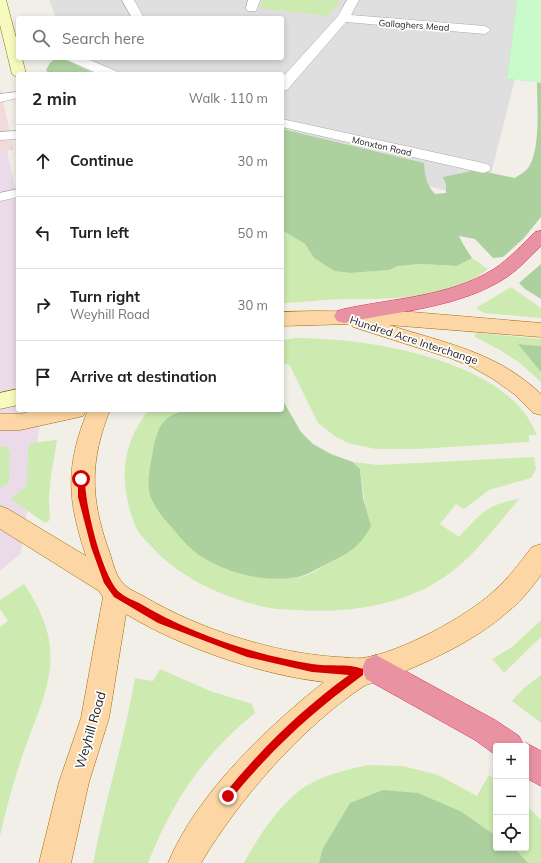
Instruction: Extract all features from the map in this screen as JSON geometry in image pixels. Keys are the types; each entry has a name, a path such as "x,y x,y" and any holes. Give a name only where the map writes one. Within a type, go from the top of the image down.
{"highway":[{"path":"344,316 373,309 426,301 466,290 500,273 514,263 541,236"},
{"path":"368,670 485,730 504,743"},
{"path":"529,761 541,771"}],"main road":[{"path":"0,2 15,45"},
{"path":"17,60 19,72"},
{"name":"Hundred Acre Interchange","path":"284,319 344,316 408,317 541,330"},
{"name":"Hundred Acre Interchange","path":"344,316 387,332 436,346 486,364 520,386 541,407"},
{"path":"0,401 16,398"},
{"path":"0,422 20,422 66,412"},
{"path":"98,412 92,426 84,453 81,479 82,497 95,547 112,589"},
{"path":"0,516 161,620 247,653 312,668 368,670"},
{"path":"184,863 217,811 254,764 292,725 330,694 368,670 419,650 488,611 514,588 541,555"},
{"name":"Weyhill Road","path":"55,863 74,782 95,718 100,696 112,589"}],"street":[{"path":"128,0 137,16"},
{"path":"284,84 343,18 353,0"},
{"name":"Gallaghers Mead","path":"343,18 485,30"},
{"path":"79,60 106,72"},
{"name":"Monxton Road","path":"284,123 483,168"}],"lane":[{"path":"0,98 16,95"},
{"path":"0,136 16,135"},
{"path":"0,197 16,193"}],"shaded area":[{"path":"49,0 541,0 516,75 484,201 284,147 284,72 108,72 92,60 284,60 284,16 55,16"},
{"path":"0,88 14,150 0,152"},
{"path":"7,151 16,192 16,412 42,412 21,553 0,571 0,152"}],"green space":[{"path":"262,0 338,0 340,2 327,16 259,8"},
{"path":"517,0 541,0 541,217 524,238 503,257 493,258 475,239 459,236 472,258 457,266 421,264 398,266 389,270 351,273 334,271 314,258 305,244 284,231 284,129 424,163 428,183 435,194 446,193 446,184 443,177 477,170 515,178 524,172 532,160 537,139 537,82 507,79"},
{"path":"517,0 541,0 541,83 507,79"},
{"path":"54,60 65,60 92,72 48,72 46,70"},
{"path":"284,231 305,244 314,258 334,271 351,273 389,270 398,266 421,264 457,266 472,258 488,269 455,287 419,296 284,303"},
{"path":"541,264 541,299 525,289 519,283"},
{"path":"511,287 541,308 541,318 484,313 476,308"},
{"path":"479,333 541,339 541,346 519,344 541,371 541,382 521,364 500,350 475,337 475,334"},
{"path":"296,338 354,342 418,354 450,364 478,376 503,392 523,411 537,435 529,435 529,442 418,449 376,449 348,443 336,437 318,423 289,364 284,365 284,340"},
{"path":"518,344 541,346 541,371 540,371"},
{"path":"284,402 301,432 313,444 331,454 353,462 360,469 363,498 371,526 367,533 353,549 342,556 310,573 286,579 248,576 224,568 202,557 190,548 163,518 154,505 150,495 148,484 149,472 157,435 162,423 172,415 179,412 284,412"},
{"path":"147,412 177,412 157,431 152,459 240,574 250,576 284,579 296,578 317,570 326,563 366,512 360,469 353,462 378,465 534,457 536,469 531,478 489,490 464,509 456,504 440,524 459,537 479,516 491,507 519,499 468,558 444,578 430,586 381,604 347,610 312,611 273,609 237,599 190,578 162,557 138,531 128,501 125,469 128,448 142,419"},
{"path":"56,440 49,496 50,520 45,523 11,499 27,485 28,448 31,443"},
{"path":"0,446 7,447 10,453 9,480 8,483 0,488"},
{"path":"24,584 38,608 47,630 50,651 50,670 46,690 13,786 0,836 0,627 8,621 0,609 0,600"},
{"path":"541,620 541,637 504,673 492,659 512,647"},
{"path":"160,669 210,691 252,704 255,713 236,729 220,746 191,781 168,820 148,863 93,863 135,678 153,681"},
{"path":"541,675 541,723 512,701 524,688"},
{"path":"367,765 403,766 438,775 477,796 489,775 493,778 493,834 462,812 322,850 319,863 244,863 271,821 288,801 306,786 320,779"},
{"path":"383,790 418,793 462,812 493,834 493,851 517,851 528,863 319,863 322,850 350,803"},
{"path":"529,808 541,820 541,863 528,863 517,851 529,851"}],"route":[{"path":"81,479 82,497 95,547 108,583 116,594 161,620 228,647 281,662 312,668 360,672 292,725 254,764 228,796"}]}
